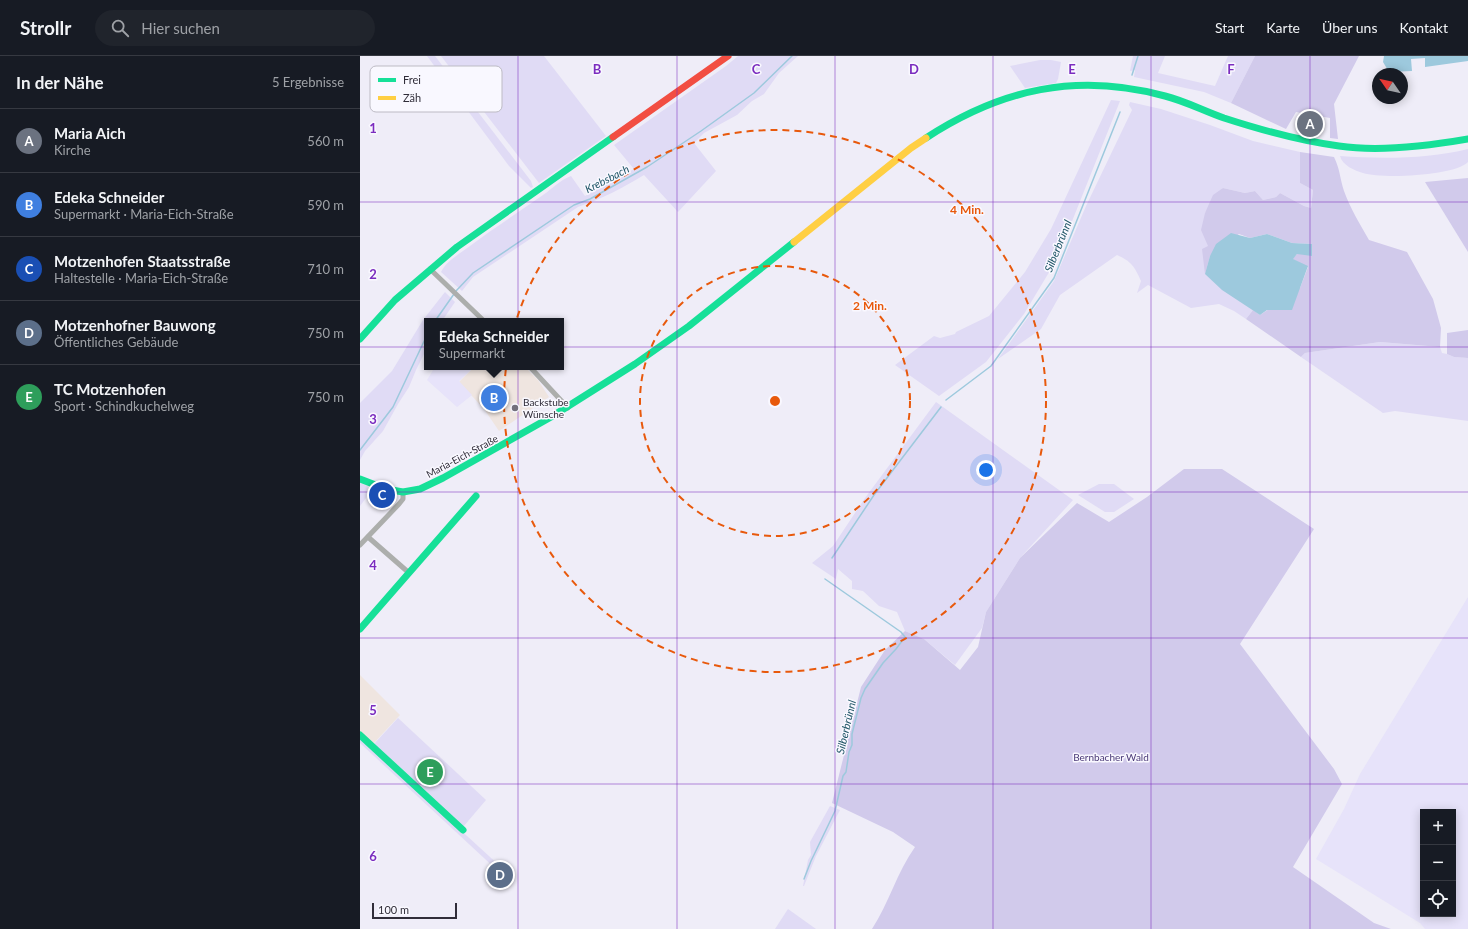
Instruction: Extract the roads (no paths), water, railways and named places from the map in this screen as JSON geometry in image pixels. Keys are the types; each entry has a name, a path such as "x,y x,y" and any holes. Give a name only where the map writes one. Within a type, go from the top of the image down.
{"main road":[{"path":"360,339 388,307 457,247 728,56"},
{"name":"Maria-Eich-Straße","path":"360,478 370,484 387,490 403,492 419,489 438,481 568,408 657,350 689,326 911,148 944,126 972,111 997,101 1029,92 1058,87 1093,86 1132,89 1165,96 1224,118 1286,136 1335,146 1386,149 1408,148 1432,146 1468,139"},
{"path":"360,629 408,572 476,496"},
{"path":"360,734 463,830"}],"street":[{"path":"430,269 481,318"},
{"path":"533,370 568,408"},
{"path":"360,546 403,499 403,492"},
{"path":"368,537 408,572"}],"water":[{"path":"1384,56 1468,56 1468,61 1425,67 1425,58 1411,59 1412,71 1408,71 1408,68 1387,68 1383,62"},
{"path":"1231,233 1250,238 1267,234 1292,243 1312,244 1312,256 1297,254 1293,259 1308,266 1292,310 1267,310 1260,315 1222,290 1205,274 1210,256 1216,244"}],"waterway":[{"name":"Krebsbach","path":"456,291 473,273 574,205 590,199 647,167 701,131 754,93 792,56"},
{"name":"Silberbrünnl","path":"1132,75 1138,56"},
{"name":"Silberbrünnl","path":"946,400 991,366 1054,278 1120,112"},
{"name":"Krebsbach","path":"437,318 454,294"},
{"name":"Krebsbach","path":"360,450 393,407 424,341"},
{"name":"Silberbrünnl","path":"832,558 874,495 941,407"},
{"name":"Silberbrünnl","path":"804,879 835,811 843,776 846,772 849,752 852,745 852,734 861,698 865,689 883,663 905,637 901,632 825,579"}],"place":[{"name":"Maria Aich","path":"1310,124"},
{"name":"Edeka Schneider","path":"494,398"},
{"name":"Backstube Wünsche","path":"515,408"},
{"name":"Motzenhofen Staatsstraße","path":"382,495"},
{"name":"TC Motzenhofen","path":"430,772"},
{"name":"Motzenhofner Bauwong","path":"500,875"}],"park label":[{"name":"Bernbacher Wald","path":"1111,757"}]}
